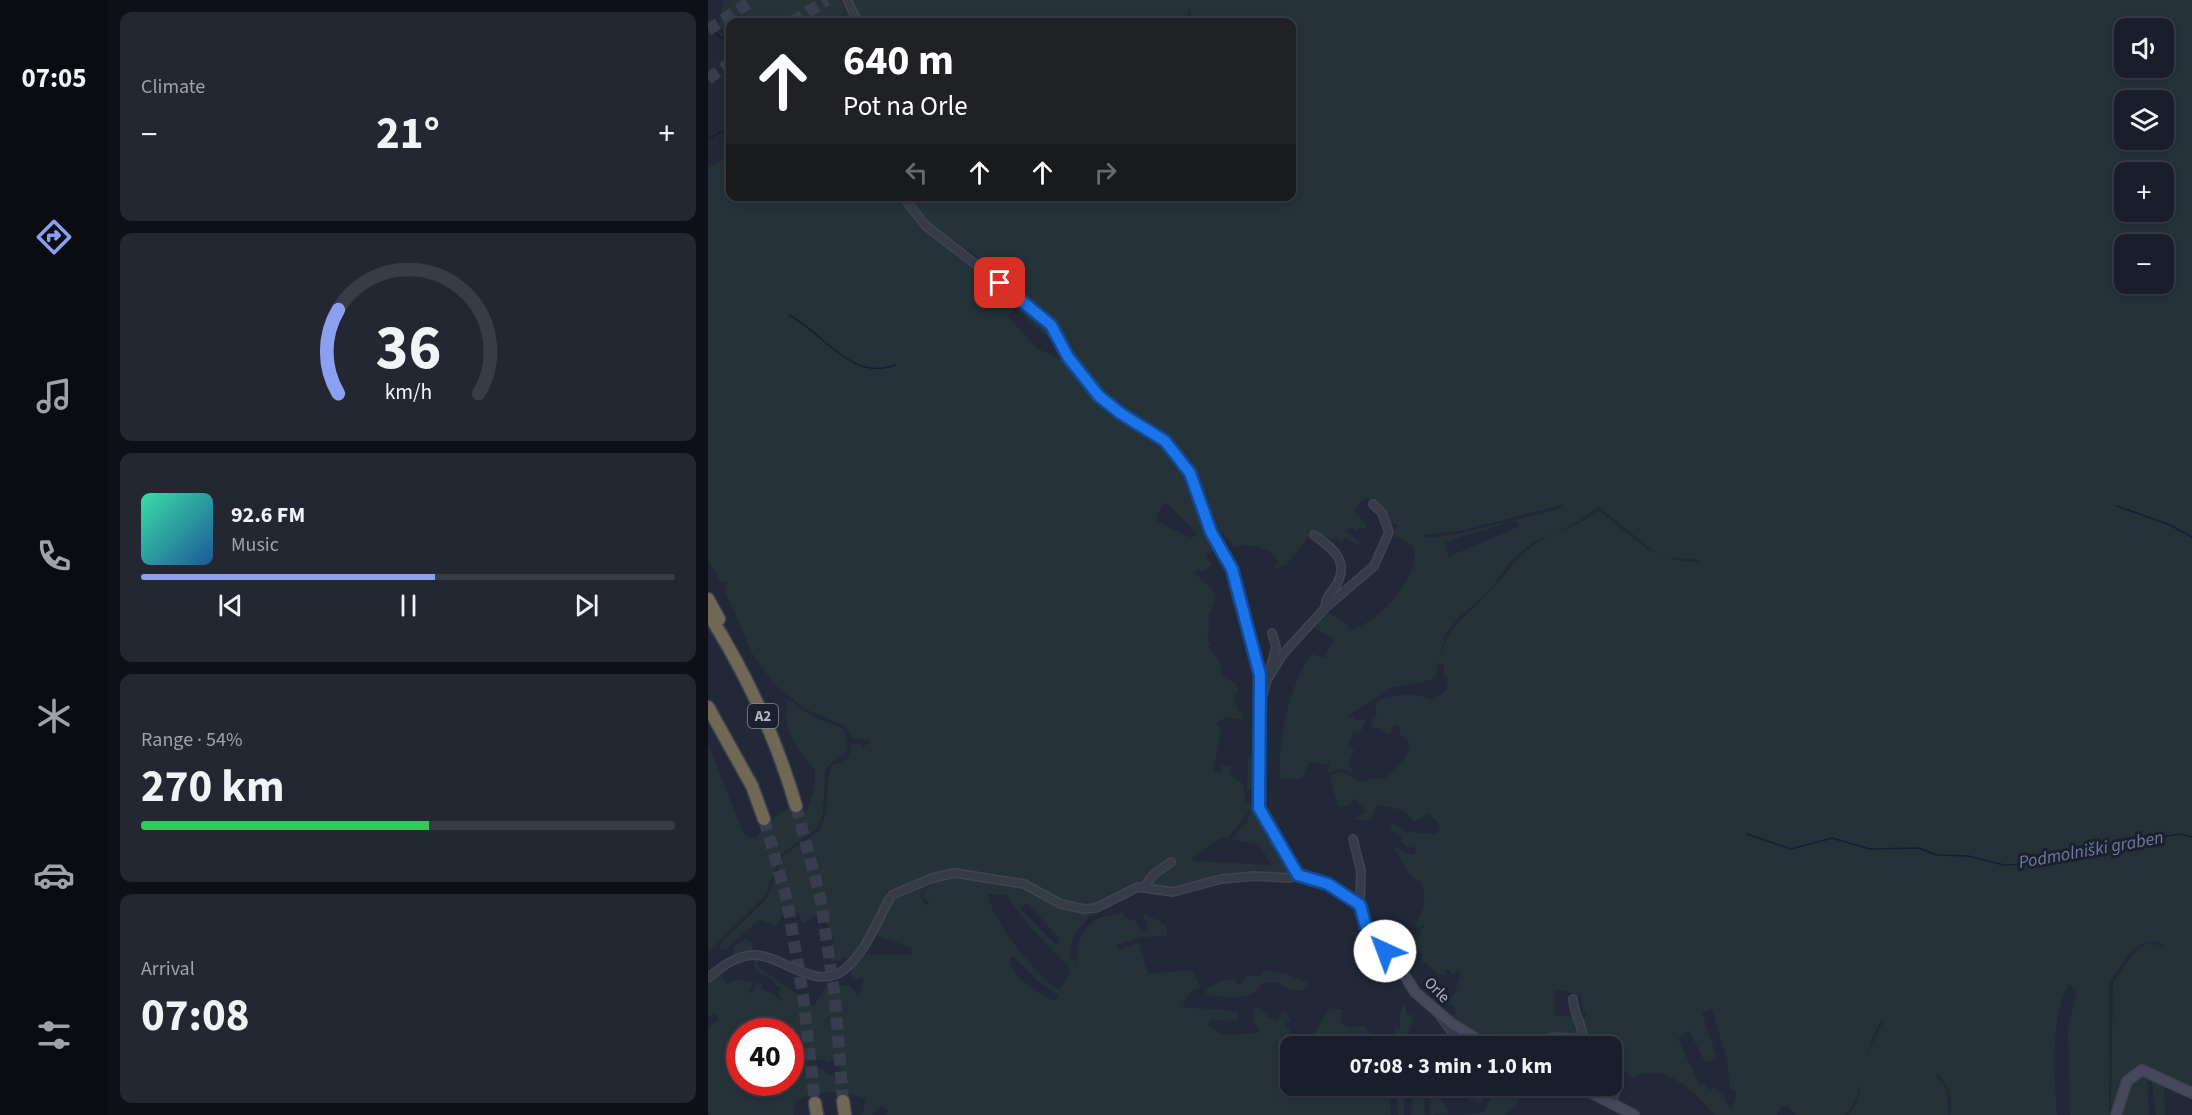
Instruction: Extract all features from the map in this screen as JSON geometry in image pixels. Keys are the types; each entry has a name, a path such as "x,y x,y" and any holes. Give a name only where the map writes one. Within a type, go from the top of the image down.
{"highway":[{"path":"708,599 730,640 734,657"},
{"name":"A2","path":"708,613 734,657 773,738 796,806"},
{"name":"A2","path":"708,707 752,786 764,819"},
{"path":"843,1101 845,1115"}],"street":[{"path":"847,0 856,18"},
{"path":"906,201 926,226 965,254 1051,325 1068,357 1099,396 1120,413 1156,434 1175,451 1190,473 1211,532 1232,569 1266,678"},
{"path":"1266,678 1283,654 1325,608 1374,566 1389,532 1382,513 1373,504"},
{"path":"1314,534 1330,546 1342,566 1342,572 1327,598 1325,608"},
{"path":"1272,633 1276,647 1266,678 1261,707 1259,808 1298,875"},
{"path":"1353,839 1361,871 1360,905"},
{"path":"1144,887 1154,873 1170,862"},
{"path":"708,978 732,961 753,955 810,974 833,975 844,970 873,935 892,895 945,874 1024,884 1061,904 1077,909 1096,908 1130,890 1144,887 1173,892 1221,879 1256,876 1290,878 1298,875 1328,884 1360,905"},
{"name":"Orle","path":"1360,905 1368,934 1396,961 1415,992 1440,1014 1474,1036"},
{"path":"1573,999 1574,1014 1580,1021 1582,1036"},
{"path":"1440,1014 1455,1036"},
{"path":"2116,1115 2123,1087 2131,1076 2142,1070 2192,1093"},
{"path":"1598,1096 1634,1115"},
{"path":"1606,1100 1614,1096"}],"shaded area":[{"path":"723,0 840,0 850,18 726,18 726,35 720,25"},
{"path":"846,0 2192,0 2192,1091 2135,1070 2114,1115 2111,1115 2113,982 2137,949 2149,943 2162,946 2163,944 2151,941 2131,951 2109,983 2109,1115 2070,1115 2068,1029 2077,993 2069,984 2058,1014 2054,1048 2057,1115 1950,1115 1950,1093 1945,1082 1937,1074 1936,1077 1946,1088 1949,1115 1848,1115 1856,1103 1863,1078 1858,1095 1845,1115 1796,1115 1787,1105 1781,1107 1777,1115 1715,1115 1688,1088 1667,1076 1644,1073 1632,1078 1629,1076 1622,1068 1622,1036 1584,1036 1581,1021 1587,1014 1583,1010 1581,996 1562,990 1554,991 1555,1016 1575,1017 1580,1035 1498,1036 1486,1033 1485,1036 1474,1036 1450,1020 1456,1010 1451,1003 1448,1006 1441,999 1443,996 1453,997 1461,974 1457,971 1451,975 1450,970 1446,970 1445,975 1439,975 1422,960 1422,954 1418,952 1413,940 1423,934 1420,930 1425,926 1424,924 1418,928 1416,924 1424,904 1424,888 1422,883 1411,877 1395,850 1397,847 1411,855 1415,854 1416,848 1407,847 1401,841 1402,835 1390,830 1393,823 1406,832 1434,834 1438,833 1440,825 1429,814 1414,822 1404,810 1376,805 1373,815 1366,821 1354,819 1366,812 1356,799 1353,799 1350,805 1338,807 1329,775 1342,771 1360,782 1376,778 1383,780 1402,762 1408,752 1408,739 1401,735 1398,726 1393,725 1392,731 1387,735 1379,728 1371,728 1373,719 1377,715 1375,703 1402,695 1424,697 1430,700 1446,691 1448,678 1444,675 1444,664 1439,664 1446,641 1458,623 1496,585 1518,559 1538,542 1599,511 1638,542 1656,553 1599,507 1573,524 1532,543 1512,560 1487,593 1458,618 1445,635 1436,674 1430,680 1391,688 1348,716 1348,719 1353,716 1356,720 1366,720 1360,732 1353,733 1348,746 1354,750 1348,766 1354,770 1353,772 1343,769 1328,772 1329,760 1327,765 1309,762 1301,779 1281,779 1283,733 1296,682 1310,656 1312,654 1324,658 1334,639 1311,626 1326,611 1348,625 1348,630 1360,627 1385,609 1406,583 1412,569 1414,556 1412,545 1394,536 1397,525 1389,522 1369,498 1363,499 1354,511 1367,526 1364,530 1360,527 1356,531 1349,527 1346,532 1360,541 1358,545 1345,538 1341,544 1335,536 1332,540 1328,536 1323,540 1315,534 1317,531 1315,529 1286,565 1278,568 1277,571 1274,566 1278,563 1276,558 1266,550 1247,545 1235,547 1209,519 1193,470 1171,442 1116,407 1094,388 1049,318 975,255 930,226 908,201 1296,201 1296,18 1191,18 1191,10 1188,10 1187,18 855,18","holes":["1562,505 1563,507 1556,510 1452,535 1424,538 1422,535 1460,531","1516,520 1520,526 1448,557 1445,542","1657,553 1666,557 1701,560 1696,562 1671,559 1659,555","1712,1008 1727,1061 1730,1089 1737,1091 1732,1109 1726,1103 1723,1093 1714,1087 1710,1090 1704,1082 1700,1085 1678,1039 1689,1030 1705,1062 1717,1058 1702,1013","1881,1021 1883,1023 1866,1061"]},
{"path":"726,159 726,201 903,201 937,239 1041,318 1057,338 1060,348 1015,308 1008,317 1038,349 1072,365 1083,381 1122,418 1121,421 1156,444 1180,471 1223,558 1221,559 1214,550 1206,556 1212,564 1202,572 1198,568 1194,573 1216,597 1208,617 1210,626 1207,637 1211,644 1208,647 1220,662 1223,677 1235,683 1239,690 1234,697 1238,711 1243,712 1243,720 1225,717 1216,724 1221,731 1213,771 1220,773 1222,766 1231,766 1230,774 1244,785 1245,803 1255,801 1288,864 1289,876 1262,875 1172,890 1145,885 1144,881 1089,906 1066,904 1031,884 957,871 943,872 899,889 887,891 888,898 864,945 848,962 846,958 832,962 826,950 835,940 821,912 803,924 800,916 788,907 776,925 759,920 726,949 719,949 722,942 767,898 783,856 820,830 826,813 828,778 832,765 848,759 852,744 862,744 863,750 865,745 869,744 869,740 851,738 847,728 805,709 774,684 752,653 724,588 728,583 726,581 721,583 708,559 708,167","holes":["1166,502 1197,534 1192,538 1156,521 1159,511","1251,809 1246,819 1248,821 1231,839 1259,845 1272,865 1194,861 1192,857 1222,837 1228,838"]},
{"path":"788,699 813,717 844,729 848,750 825,770 823,814 816,829 781,854 765,896 708,953 708,744 744,835 756,839 770,822 788,809 800,815 807,811 815,785 815,770 791,738 786,719"},
{"path":"1248,757 1257,757 1256,790 1247,790"},
{"path":"955,876 1025,887 1063,907 1093,910 1094,916 1089,916 1074,935 1069,960 1075,960 1076,965 1079,941 1085,929 1096,919 1123,912 1124,917 1137,922 1141,933 1148,929 1143,913 1166,925 1167,936 1141,937 1116,945 1118,950 1139,943 1148,974 1193,970 1200,988 1188,995 1183,1008 1218,1009 1238,1013 1238,1021 1211,1020 1208,1024 1222,1035 1258,1033 1260,1028 1254,1025 1254,1007 1259,1007 1269,1018 1278,1021 1281,1012 1286,1012 1292,1023 1287,1021 1285,1027 1290,1029 1288,1036 1280,1036 1280,1096 1390,1096 1391,1115 886,1115 888,1110 882,1105 872,1115 862,1115 866,1099 830,1093 812,1095 795,1102 794,1115 712,1115 708,1112 708,1028 719,1019 715,1013 708,1018 708,980 720,970 726,984 737,979 754,983 747,994 753,991 757,982 762,985 761,988 775,995 780,1002 782,1000 778,993 781,988 774,984 775,981 756,971 752,958 757,958 760,968 813,1006 826,988 849,985 859,996 864,978 853,979 850,968 860,954 913,955 910,947 875,935 890,905 900,895 931,881 920,895 926,906 930,902 922,898 924,892 939,879","holes":["988,894 1006,895 1028,925 1070,968 1067,979 1059,990 1027,961 997,918","1027,903 1060,939 1057,946 1020,908","1013,956 1039,982 1058,995 1055,1001 1034,990 1020,979 1011,966 1010,959","835,1060 843,1073 828,1075 822,1068 810,1069 808,1061"]},
{"path":"745,939 753,943 752,950 734,954 734,946"},
{"path":"1263,970 1289,975 1309,984 1303,990 1292,991 1277,983 1262,983 1245,996 1206,995 1207,989 1220,981 1236,979 1236,983 1241,985 1245,977 1262,975"},
{"path":"1405,1003 1407,1015 1413,1015 1408,1036 1395,1036 1395,1028 1400,1029 1400,1012"},
{"path":"1331,1008 1343,1010 1340,1020 1342,1023 1354,1027 1364,1026 1370,1032 1369,1036 1313,1036"},
{"path":"2138,1073 2177,1088 2175,1091 2164,1088 2165,1115 2156,1115 2152,1081 2147,1080 2149,1115 2117,1115 2126,1085"},
{"path":"1397,1096 1405,1096 1404,1115 1398,1115"},
{"path":"1413,1096 1425,1096 1424,1114 1429,1115 1411,1115"},
{"path":"1431,1096 1441,1096 1441,1100 1449,1112 1430,1115"},
{"path":"1470,1096 1485,1096 1480,1103 1469,1100"},
{"path":"1491,1096 1520,1096 1516,1106 1511,1107 1505,1115 1463,1115 1466,1112 1475,1114 1485,1111"}],"waterway":[{"path":"708,29 726,40"},
{"path":"708,139 726,129"},
{"path":"789,315 852,362 880,369 896,365"},
{"path":"2117,506 2170,525 2192,537"},
{"name":"Podmolniški graben","path":"1747,834 1791,849 1832,838 1870,849 1918,848 1937,855 1968,856 2004,865 2028,864 2073,854 2093,846 2182,834 2192,837"}],"tunnel":[{"path":"708,30 753,0"},
{"path":"798,18 827,0"},
{"path":"708,79 726,66"},
{"path":"796,806 820,896 835,997 843,1101"},
{"path":"764,819 787,900 803,995 815,1103"}],"route":[{"path":"1000,283 1042,315 1051,325 1068,357 1099,396 1120,413 1156,434 1184,462 1211,532 1232,569 1236,592 1260,675 1257,798 1259,808 1298,875 1328,884 1360,905 1364,927 1385,951"}]}
